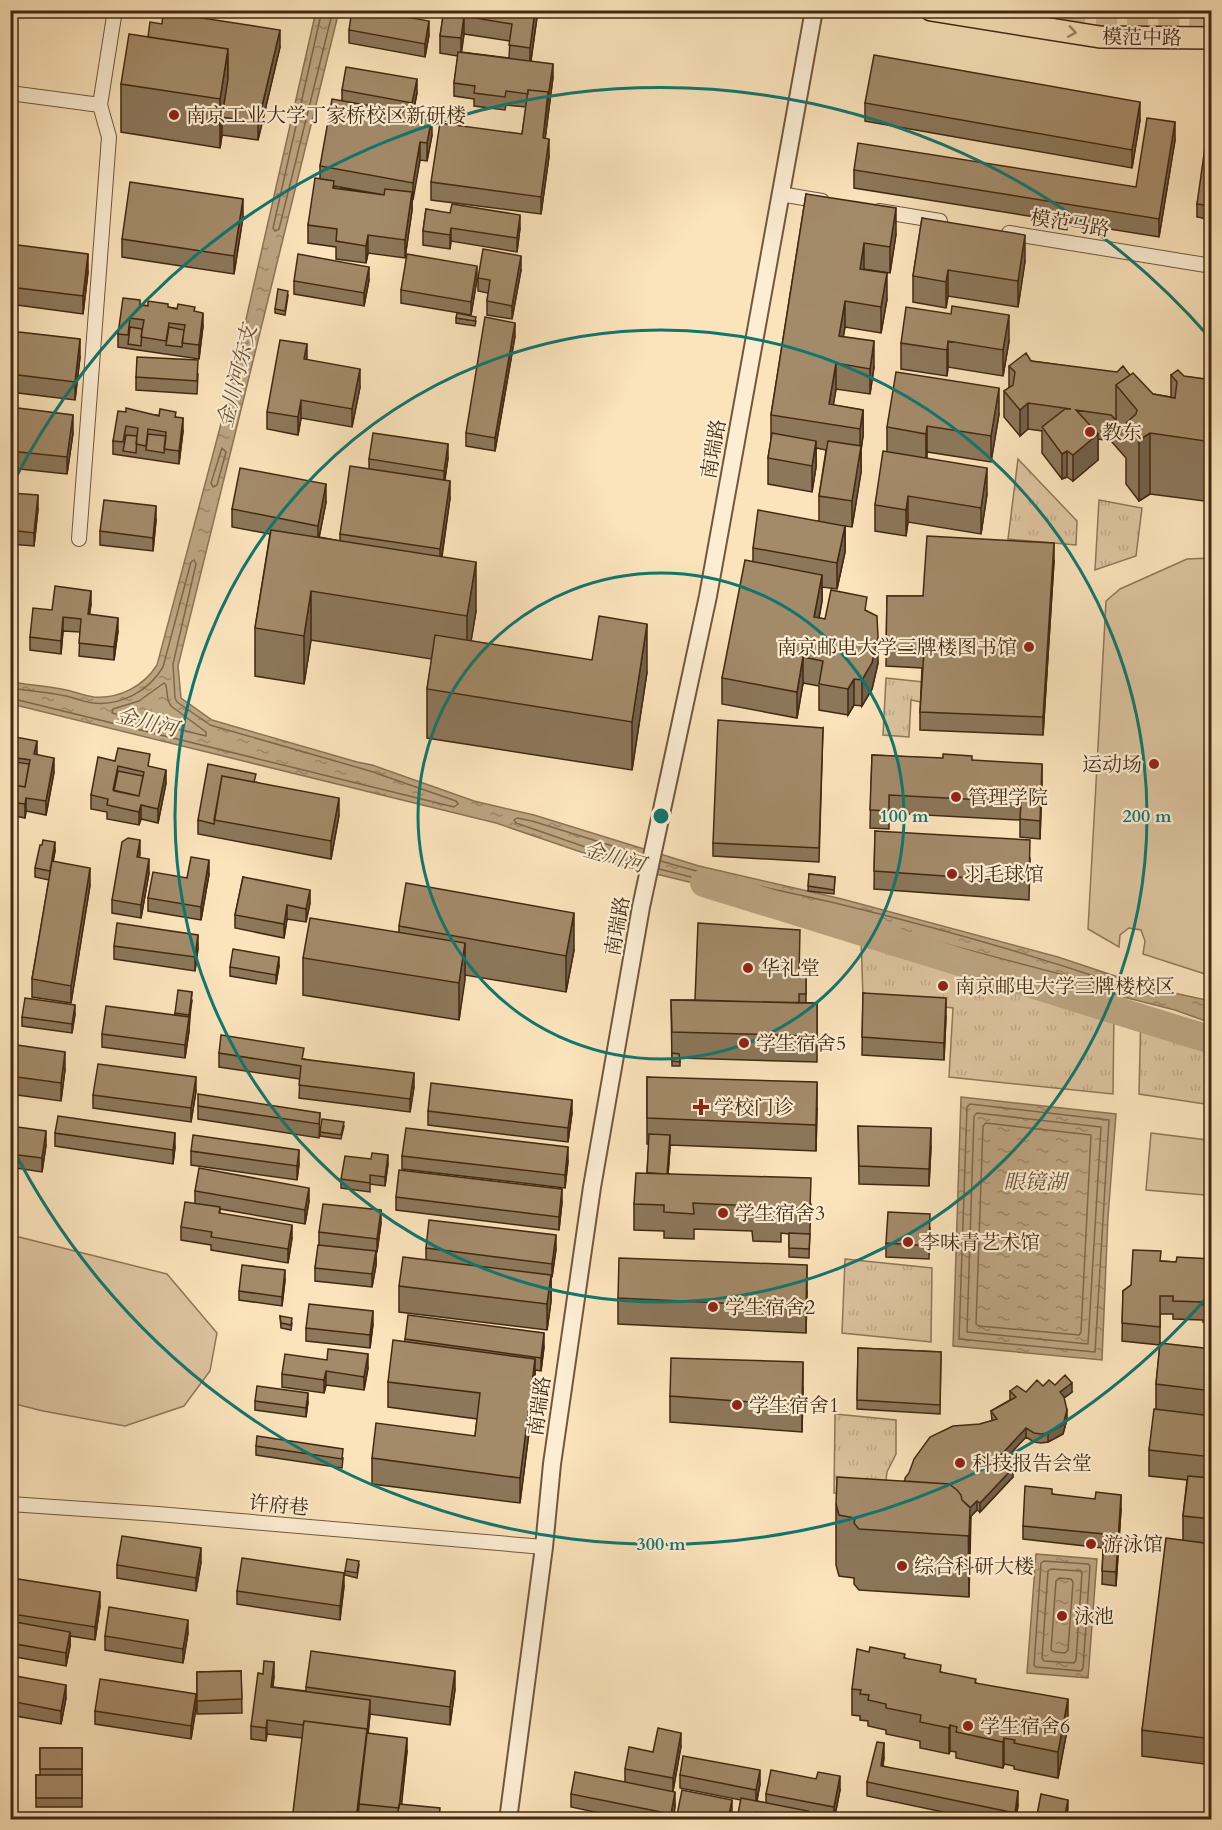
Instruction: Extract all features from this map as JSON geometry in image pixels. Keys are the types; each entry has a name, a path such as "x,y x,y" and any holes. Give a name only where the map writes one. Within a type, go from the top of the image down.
{"main road":[{"name":"模范中路","path":"931,10 1100,37 1212,39"}],"street":[{"path":"79,539 109,136 100,105 115,10"},
{"name":"南瑞路","path":"508,1820 544,1546 552,1464 592,1187 641,907 708,596 814,10"},
{"path":"10,93 100,105"},
{"path":"780,195 837,204"},
{"path":"871,209 952,223"},
{"name":"模范马路","path":"999,231 1212,266"},
{"name":"许府巷","path":"10,1504 544,1546"}],"green space":[{"path":"1018,459 1077,521 1076,545 1008,539"},
{"path":"1099,500 1142,508 1136,556 1095,570"},
{"name":"运动场","path":"1212,558 1211,976 1143,954 1145,941 1141,930 1129,928 1120,935 1119,947 1088,929 1106,601 1120,589 1187,559"},
{"path":"886,678 923,682 921,702 911,700 909,737 883,735"},
{"path":"861,937 1114,1006 1113,1094 949,1077 953,1008 863,998"},
{"path":"1141,1010 1211,1035 1211,1105 1139,1094"},
{"path":"1151,1133 1207,1140 1205,1195 1146,1190"},
{"path":"11,1235 167,1274 217,1333 210,1371 184,1406 125,1426 11,1403"},
{"path":"845,1259 932,1268 931,1342 842,1333"},
{"path":"835,1414 896,1420 896,1454 887,1472 884,1496 834,1493"}],"water":[{"name":"金川河东支","path":"316,11 339,11 178,666 181,698 212,720 372,765 474,801 534,815 699,866 842,899 1058,957 1151,988 1211,1001 1211,1023 1175,1010 1012,969 784,905 619,865 496,823 11,704 11,682 91,696 113,696 138,685 157,665 230,390"},
{"name":"眼镜湖","path":"961,1097 1116,1114 1108,1217 1102,1360 953,1346"},
{"name":"泳池","path":"1036,1554 1097,1559 1088,1678 1027,1673"}],"building":[{"path":"352,10 368,10 429,21 425,44 349,30"},
{"path":"444,10 535,10 530,48 509,45 512,24 464,16 461,38 440,36"},
{"path":"163,12 280,30 258,123 222,117 228,79 228,49 148,37 150,22 162,24"},
{"path":"129,34 228,49 220,99 121,84"},
{"path":"458,52 553,64 548,97 548,92 528,90 528,94 506,91 505,97 474,93 475,86 454,83"},
{"path":"874,55 1140,102 1132,150 865,103"},
{"path":"346,67 417,79 412,103 342,90"},
{"path":"528,90 548,92 543,138 549,139 541,197 431,182 440,123 522,134"},
{"path":"332,99 432,117 427,143 420,142 413,183 320,166"},
{"path":"1147,118 1175,122 1159,219 854,170 858,143 1136,187"},
{"path":"1207,133 1212,133 1212,206 1197,204"},
{"path":"315,178 334,181 333,188 384,195 385,189 412,192 405,240 368,235 366,246 336,241 337,229 308,225"},
{"path":"130,182 243,199 234,256 122,239"},
{"path":"806,194 896,208 890,247 864,243 860,269 887,273 881,307 845,301 839,336 874,341 870,369 836,363 829,404 863,410 860,429 771,415"},
{"path":"452,204 520,215 517,238 451,228 450,235 423,231 426,209 450,213"},
{"path":"922,218 1025,235 1018,281 948,270 946,282 913,276"},
{"path":"10,244 88,254 83,296 10,287"},
{"path":"483,249 521,256 512,306 487,301 490,280 478,278"},
{"path":"298,254 369,267 364,293 294,281"},
{"path":"407,254 477,266 471,302 401,290"},
{"path":"278,289 288,291 285,311 275,309"},
{"path":"123,298 140,300 140,305 148,306 148,301 168,304 168,307 177,309 178,304 195,307 194,311 203,313 199,345 182,343 185,325 169,323 166,341 141,337 144,320 130,318 128,335 118,334"},
{"path":"952,306 1009,315 1003,350 948,341 947,350 901,343 906,307 951,314"},
{"path":"457,313 476,317 475,321 456,318"},
{"path":"485,317 515,323 495,438 466,433"},
{"path":"130,327 142,329 141,346 128,344"},
{"path":"169,327 184,330 182,347 166,345"},
{"path":"10,331 80,339 75,382 10,374"},
{"path":"280,340 307,344 304,359 360,369 352,409 301,400 298,417 267,412"},
{"path":"1026,353 1031,361 1117,372 1123,366 1130,375 1116,385 1116,420 1111,415 1076,410 1098,434 1073,455 1067,451 1062,454 1042,427 1065,409 1071,409 1028,403 1020,410 1004,391 1013,385 1015,372 1009,366"},
{"path":"137,357 198,360 197,381 136,377"},
{"path":"1178,370 1184,376 1212,380 1212,442 1150,433 1139,440 1126,423 1136,414 1137,410 1116,385 1133,373 1153,394 1175,398 1177,382 1171,375"},
{"path":"896,372 999,388 991,436 927,426 926,434 887,427"},
{"path":"10,407 73,415 67,457 10,451"},
{"path":"126,408 159,416 160,409 176,412 175,417 183,418 179,451 164,449 166,432 148,429 146,446 136,444 138,428 126,426 123,442 113,441 118,411 126,412"},
{"path":"373,433 448,444 444,471 369,459"},
{"path":"772,433 816,441 812,466 768,458"},
{"path":"148,434 166,436 164,453 146,450"},
{"path":"126,435 137,436 136,453 123,451"},
{"path":"828,441 861,446 852,501 819,496"},
{"path":"883,451 987,468 981,508 908,496 906,510 875,505"},
{"path":"350,466 450,481 440,549 340,534"},
{"path":"240,468 326,484 318,526 232,509"},
{"path":"10,493 38,495 34,533 10,530"},
{"path":"104,500 156,506 153,538 100,531"},
{"path":"758,510 845,526 837,563 753,548"},
{"path":"271,530 476,562 467,616 311,591 304,636 255,628"},
{"path":"927,536 1054,543 1043,717 920,712 924,651 886,648 887,596 923,596"},
{"path":"745,560 822,575 814,617 825,619 831,590 867,597 865,610 877,616 878,637 872,663 862,680 854,679 848,689 819,684 823,661 803,657 797,692 722,678"},
{"path":"55,586 91,591 88,614 118,618 114,647 79,643 81,619 63,617 61,641 30,637 33,608 52,610"},
{"path":"599,616 647,624 632,722 427,689 435,635 592,660"},
{"path":"718,720 823,728 819,848 713,843"},
{"path":"10,736 37,741 34,754 54,758 46,801 26,798 25,804 10,802 10,784 25,787 30,760 10,757"},
{"path":"118,748 150,754 148,766 166,770 158,809 141,805 139,812 107,805 108,799 91,795 98,757 115,761","holes":["118,766 144,772 139,796 113,790"]},
{"path":"943,754 972,756 972,760 1042,764 1040,821 1020,819 1021,802 889,795 889,811 870,810 872,755 943,758"},
{"path":"10,761 29,764 25,787 10,784"},
{"path":"208,764 256,774 254,782 222,776 214,824 198,820"},
{"path":"118,771 143,776 139,796 114,791"},
{"path":"222,776 339,798 331,841 214,820"},
{"path":"875,831 1030,840 1029,882 874,871"},
{"path":"128,838 140,840 137,857 149,859 141,905 112,900 122,842"},
{"path":"43,840 55,842 50,871 35,868"},
{"path":"191,857 209,860 201,907 148,898 153,872 187,878"},
{"path":"52,861 90,868 71,986 32,979"},
{"path":"809,874 835,877 834,890 808,886"},
{"path":"243,877 310,890 306,909 287,905 284,924 235,915"},
{"path":"406,883 574,913 566,956 399,926"},
{"path":"310,918 465,943 459,983 303,958"},
{"path":"117,923 198,935 195,957 114,946"},
{"name":"华礼堂","path":"698,923 800,930 799,976 806,977 806,994 799,994 799,1003 695,1000"},
{"path":"233,949 279,957 276,975 230,967"},
{"path":"178,990 192,992 189,1015 175,1013"},
{"path":"863,993 946,998 944,1043 862,1037"},
{"path":"25,998 75,1005 72,1024 22,1017"},
{"path":"671,1000 817,1003 817,1036 672,1032"},
{"path":"106,1006 189,1017 185,1045 102,1034"},
{"path":"221,1035 304,1048 302,1059 414,1073 410,1099 299,1085 301,1066 219,1053"},
{"path":"10,1044 65,1052 61,1083 10,1076"},
{"path":"672,1053 679,1054 680,1062 672,1061"},
{"path":"98,1064 196,1077 191,1108 93,1095"},
{"path":"647,1077 817,1082 816,1125 647,1118"},
{"path":"431,1083 572,1100 568,1128 428,1111"},
{"path":"198,1094 320,1113 319,1124 198,1106"},
{"path":"58,1116 175,1133 173,1150 55,1133"},
{"path":"322,1119 344,1122 341,1135 320,1132"},
{"path":"10,1126 46,1131 42,1158 10,1154"},
{"path":"858,1126 931,1128 929,1169 859,1166"},
{"path":"406,1128 568,1147 565,1175 402,1156"},
{"path":"649,1134 670,1135 667,1174 647,1173"},
{"path":"193,1135 299,1150 297,1166 191,1151"},
{"path":"372,1153 388,1155 385,1177 370,1175 370,1183 341,1179 345,1156 371,1159"},
{"path":"199,1168 309,1188 305,1210 195,1191"},
{"path":"399,1170 562,1189 559,1217 396,1197"},
{"path":"636,1173 811,1178 810,1209 781,1207 781,1216 753,1215 752,1206 693,1203 694,1214 664,1212 664,1205 634,1204"},
{"path":"185,1202 220,1207 219,1213 292,1225 288,1249 211,1237 212,1232 181,1227"},
{"path":"323,1204 381,1210 377,1239 319,1232"},
{"path":"888,1212 930,1214 929,1246 886,1243"},
{"path":"429,1220 556,1235 552,1264 426,1248"},
{"path":"789,1233 810,1234 809,1249 789,1248"},
{"path":"318,1245 376,1251 372,1274 315,1268"},
{"path":"1133,1250 1161,1251 1160,1261 1176,1262 1177,1257 1212,1259 1212,1305 1203,1305 1203,1302 1173,1301 1173,1296 1160,1296 1160,1327 1122,1323 1123,1291 1131,1285"},
{"path":"403,1257 551,1275 547,1304 399,1286"},
{"path":"619,1258 807,1265 806,1307 618,1298"},
{"path":"242,1265 285,1270 282,1297 239,1291"},
{"path":"309,1304 373,1311 370,1335 306,1328"},
{"path":"408,1315 544,1333 541,1358 405,1339"},
{"path":"280,1316 292,1318 291,1325 281,1323"},
{"path":"393,1340 535,1359 520,1478 372,1458 376,1423 475,1436 480,1393 388,1382"},
{"path":"1160,1343 1212,1349 1212,1391 1156,1384"},
{"path":"858,1348 941,1352 940,1405 857,1400"},
{"path":"328,1349 368,1354 364,1377 326,1371 324,1380 282,1374 285,1354 327,1360"},
{"path":"671,1358 803,1362 802,1406 670,1396"},
{"path":"1065,1375 1072,1383 1060,1392 1064,1397 1067,1410 1063,1425 1041,1434 1026,1428 1000,1456 1013,1468 980,1503 977,1501 970,1508 962,1500 957,1490 949,1484 905,1481 914,1459 930,1437 953,1426 980,1424 997,1419 991,1411 1016,1397 1010,1391 1017,1386 1026,1392 1037,1380 1043,1386 1049,1380 1055,1385"},
{"path":"257,1386 308,1393 306,1408 255,1401"},
{"path":"1154,1409 1212,1416 1212,1457 1149,1450"},
{"path":"257,1436 343,1449 342,1459 256,1446"},
{"path":"1188,1476 1212,1478 1212,1519 1183,1516"},
{"path":"837,1477 949,1484 957,1490 962,1500 970,1507 969,1536 859,1529 854,1523 855,1518 839,1515 836,1504"},
{"name":"游泳馆","path":"1025,1486 1052,1489 1052,1494 1095,1499 1096,1492 1121,1495 1116,1572 1102,1571 1104,1534 1023,1526"},
{"path":"122,1536 201,1548 196,1578 117,1565"},
{"path":"1166,1538 1212,1544 1212,1739 1142,1730"},
{"path":"242,1558 344,1573 340,1606 237,1591"},
{"path":"347,1559 359,1561 357,1573 345,1571"},
{"path":"18,1579 100,1592 95,1627 12,1614"},
{"path":"109,1607 188,1620 183,1649 105,1636"},
{"path":"10,1621 70,1632 66,1653 10,1643"},
{"path":"870,1647 905,1654 904,1658 941,1665 940,1672 976,1679 975,1683 1068,1699 1058,1752 1014,1743 1015,1740 1004,1738 1003,1742 956,1732 957,1727 950,1725 949,1728 920,1722 921,1715 886,1708 886,1704 868,1700 869,1695 860,1694 861,1690 852,1689 857,1649 869,1652"},
{"path":"311,1651 455,1671 450,1707 306,1687"},
{"path":"264,1661 274,1662 271,1687 370,1700 367,1733 367,1729 304,1721 303,1725 267,1720 266,1728 251,1726 258,1673 263,1674"},
{"path":"241,1671 242,1699 197,1701 197,1672"},
{"path":"10,1675 66,1685 61,1711 10,1701"},
{"path":"100,1679 196,1694 191,1726 95,1711"},
{"path":"304,1721 367,1729 356,1820 292,1820"},
{"path":"658,1728 681,1733 673,1778 625,1769 629,1747 653,1752"},
{"path":"367,1733 407,1738 399,1808 359,1804"},
{"path":"877,1742 884,1743 881,1766 1018,1791 1015,1813 867,1782"},
{"path":"40,1748 82,1748 82,1769 40,1769"},
{"path":"683,1756 760,1770 756,1790 680,1775"},
{"path":"771,1770 816,1779 818,1772 840,1776 834,1807 766,1794"},
{"path":"575,1772 675,1792 671,1814 571,1794"},
{"path":"36,1775 82,1775 82,1798 36,1798"},
{"path":"682,1790 732,1800 728,1820 698,1820 677,1815"},
{"path":"1041,1794 1068,1800 1064,1820 1036,1820"},
{"path":"741,1798 808,1811 807,1820 794,1820 756,1812 755,1820 737,1820"},
{"path":"399,1804 440,1808 439,1820 397,1820"},
{"path":"578,1813 613,1820 576,1820"}],"waterway":[{"name":"金川河","path":"704,883 1212,1040"}],"tunnel":[{"path":"1066,10 1095,16 1212,22"}],"place":[{"name":"南京工业大学丁家桥校区新研楼","path":"174,115"},
{"name":"教东","path":"1090,432"},
{"name":"南京邮电大学三牌楼图书馆","path":"1029,647"},
{"name":"运动场","path":"1154,764"},
{"name":"管理学院","path":"956,797"},
{"name":"羽毛球馆","path":"952,874"},
{"name":"华礼堂","path":"748,968"},
{"name":"南京邮电大学三牌楼校区","path":"943,986"},
{"name":"学生宿舍5","path":"744,1043"},
{"name":"学校门诊","path":"701,1107"},
{"name":"学生宿舍3","path":"723,1213"},
{"name":"李味青艺术馆","path":"908,1242"},
{"name":"学生宿舍2","path":"713,1307"},
{"name":"学生宿舍1","path":"737,1405"},
{"name":"科技报告会堂","path":"960,1463"},
{"name":"游泳馆","path":"1091,1544"},
{"name":"综合科研大楼","path":"902,1566"},
{"name":"泳池","path":"1062,1616"},
{"name":"学生宿舍6","path":"968,1726"}]}
